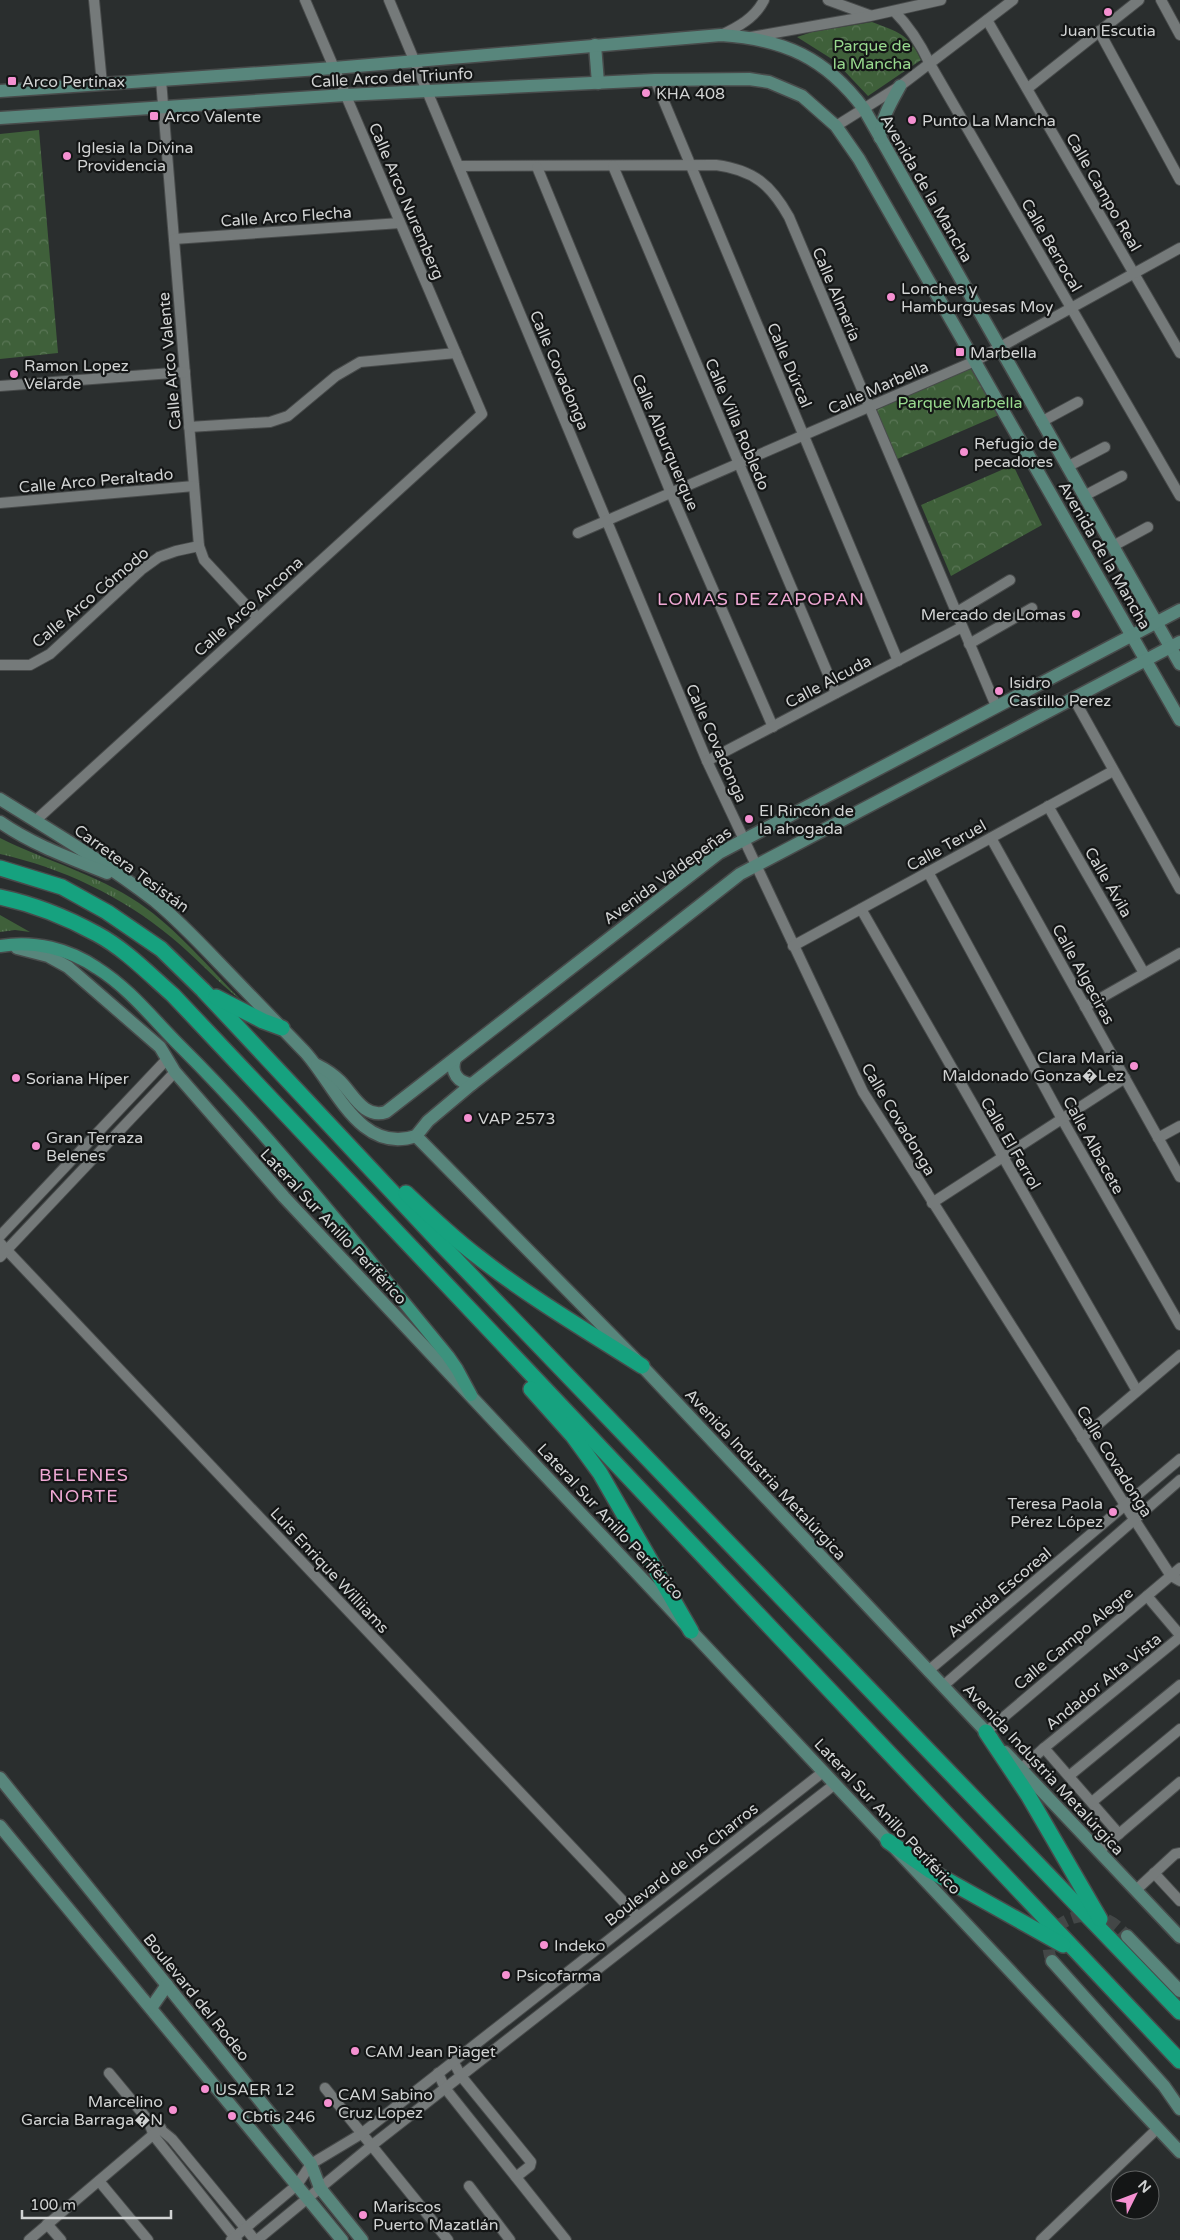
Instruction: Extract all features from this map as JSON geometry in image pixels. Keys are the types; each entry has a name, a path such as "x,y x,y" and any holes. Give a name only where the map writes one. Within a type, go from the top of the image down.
{"highway":[{"path":"0,868 62,887 107,912 161,949 203,990 355,1153 1180,2012"},
{"path":"0,897 52,913 99,935 138,965 172,995 304,1132 391,1227 1180,2061"},
{"path":"203,990 238,1009 282,1028"},
{"path":"355,1153 381,1171 460,1242 498,1272 642,1366"},
{"path":"391,1227 585,1451 614,1494 691,1631"},
{"path":"986,1732 1028,1795 1112,1940"},
{"path":"888,1841 939,1875 1081,1956"}],"main road":[{"path":"0,947 30,944 65,952 97,968 120,985 197,1062 269,1141 448,1356 471,1395"}],"street":[{"path":"94,0 102,84"},
{"name":"Calle Arco Nuremberg","path":"305,0 482,414"},
{"name":"Calle Covadonga","path":"389,0 707,761 863,1092 1170,1576 1180,1582"},
{"path":"721,35 748,20 764,0"},
{"path":"828,0 870,16"},
{"path":"750,37 870,16 942,0"},
{"path":"836,126 900,86 1013,0"},
{"path":"1028,88 1139,0"},
{"path":"1161,0 1180,35"},
{"name":"Calle Berrocal","path":"894,11 909,26 920,43 930,64 1180,496"},
{"name":"Calle Campo Real","path":"987,20 1180,353"},
{"path":"1099,31 1180,180"},
{"name":"Calle Arco del Triunfo","path":"0,91 334,68 721,35 750,37"},
{"name":"Avenida de la Mancha","path":"750,37 777,43 817,62 839,80 864,109 1156,623 1175,645 1180,664"},
{"path":"595,45 598,83"},
{"name":"Calle Arco del Triunfo","path":"0,118 346,95 655,80 749,79 786,88"},
{"name":"Calle Arco Valente","path":"161,80 198,546 204,560 258,618"},
{"name":"Calle Dúrcal","path":"655,80 898,661"},
{"path":"880,138 881,122 900,86"},
{"name":"Avenida de la Mancha","path":"786,88 813,104 836,126 859,159 1180,720"},
{"name":"Calle Almería","path":"459,166 716,165 735,168 751,174 766,185 779,199 789,217 996,706"},
{"name":"Calle Villa Robledo","path":"613,166 836,693"},
{"name":"Calle Alburquerque","path":"536,167 671,493 773,726"},
{"name":"Calle Arco Flecha","path":"174,240 400,223"},
{"name":"Calle Marbella","path":"578,533 975,361 1180,248"},
{"path":"189,427 270,422 288,416 336,376 360,362 456,353"},
{"path":"0,386 185,372"},
{"path":"1042,422 1078,402"},
{"name":"Calle Arco Ancona","path":"35,821 482,414"},
{"path":"1068,467 1105,447"},
{"path":"1084,496 1122,476"},
{"name":"Calle Arco Peraltado","path":"0,503 194,486"},
{"path":"1113,546 1148,527"},
{"name":"Calle Arco Cómodo","path":"0,665 30,665 50,654 141,570 158,557 176,550 198,546"},
{"path":"957,612 1010,580"},
{"path":"969,644 1032,608"},
{"name":"Avenida Valdepeñas","path":"316,1065 340,1081 367,1111 377,1114 390,1110 695,870 743,839 1180,610"},
{"name":"Calle Alcuda","path":"707,761 962,627"},
{"path":"316,1065 334,1093 373,1134 389,1139 416,1136 428,1121 472,1084 723,886 756,865 1175,645"},
{"path":"1074,699 1180,889"},
{"name":"Calle Teruel","path":"793,946 1113,771"},
{"name":"Carretera Tesistán","path":"0,799 92,856 126,880 186,928 316,1065"},
{"name":"Calle Ávila","path":"1048,806 1144,973"},
{"path":"0,822 19,835 51,851 126,880"},
{"name":"Calle Algeciras","path":"991,838 1180,1177"},
{"name":"Calle Albacete","path":"928,872 1062,1119 1180,1325"},
{"name":"Calle El Ferrol","path":"861,909 1002,1158 1138,1391"},
{"name":"Lateral Sur Anillo Periférico","path":"0,947 27,950 58,960 82,978 160,1047 175,1072 284,1197 1180,2152"},
{"path":"1085,1007 1180,953"},
{"path":"0,1236 167,1059"},
{"path":"455,1059 453,1068 456,1076 463,1082 472,1084"},
{"path":"2,1250 99,1153 175,1072"},
{"path":"932,1203 1125,1078"},
{"path":"1158,1138 1180,1126"},
{"name":"Avenida Industria Metalúrgica","path":"416,1136 642,1366 1180,1937"},
{"path":"88,1142 99,1153"},
{"name":"Luis Enrique Williiams","path":"2,1250 638,1917"},
{"path":"1082,1438 1180,1355"},
{"name":"Avenida Escoreal","path":"928,1671 1180,1459"},
{"name":"Avenida Escoreal","path":"943,1686 1180,1480"},
{"name":"Calle Campo Alegre","path":"986,1732 1180,1568"},
{"path":"1147,1596 1180,1636"},
{"name":"Andador Alta Vista","path":"1021,1769 1180,1636"},
{"path":"1069,1776 1180,1685"},
{"path":"1092,1802 1180,1729"},
{"path":"1044,1748 1119,1834"},
{"name":"Boulevard de los Charros","path":"234,2239 297,2186 311,2164 361,2134 823,1772"},
{"name":"Boulevard del Rodeo","path":"0,1778 311,2164 320,2188 362,2240"},
{"path":"1099,1851 1180,1782"},
{"name":"Boulevard de los Charros","path":"256,2240 371,2146 835,1784"},
{"path":"0,1826 342,2240"},
{"path":"1136,1890 1175,1854 1180,1853"},
{"path":"1154,1873 1180,1901"},
{"path":"1127,1936 1180,1991"},
{"path":"1052,1961 1164,2086 1180,2109"},
{"path":"151,2008 167,1985"},
{"path":"453,2061 461,2076 531,2162 530,2166 516,2177"},
{"path":"109,2073 148,2120 234,2239"},
{"path":"438,2073 445,2088 566,2240"},
{"path":"325,2088 448,2240"},
{"path":"1040,2240 1158,2128"},
{"path":"29,2240 157,2132"},
{"path":"157,2132 256,2240"},
{"path":"99,2181 148,2240"},
{"path":"469,2186 510,2240"},
{"path":"47,2224 60,2240"}],"green space":[{"name":"Parque de la Mancha","path":"872,22 902,35 912,44 921,60 868,96 835,61 797,37 812,32"},
{"path":"39,130 58,353 0,359 0,134"},
{"name":"Parque Marbella","path":"973,366 1001,414 895,460 873,410"},
{"path":"1013,465 1042,525 951,576 921,505"},
{"path":"0,838 106,884 139,903 180,937 242,1001 152,922 112,896 90,885 46,867 0,854"},
{"path":"0,915 30,932 15,930 0,932"}],"tunnel":[{"path":"1052,1961 1049,1950 1050,1939 1054,1931 1070,1919 1081,1916 1106,1919 1127,1936"}],"place":[{"name":"Juan Escutia","path":"1108,12"},
{"name":"Arco Pertinax","path":"12,81"},
{"name":"KHA 408","path":"646,93"},
{"name":"Arco Valente","path":"154,116"},
{"name":"Punto La Mancha","path":"912,120"},
{"name":"Iglesia la Divina Providencia","path":"67,156"},
{"name":"Lonches y Hamburguesas Moy","path":"891,297"},
{"name":"Marbella","path":"960,352"},
{"name":"Ramon Lopez Velarde","path":"14,374"},
{"name":"Refugio de pecadores","path":"964,452"},
{"name":"Mercado de Lomas","path":"1076,614"},
{"name":"Isidro Castillo Perez","path":"999,691"},
{"name":"El Rincón de la ahogada","path":"749,819"},
{"name":"Clara Maria Maldonado Gonza�Lez","path":"1134,1066"},
{"name":"Soriana Híper","path":"16,1078"},
{"name":"VAP 2573","path":"468,1118"},
{"name":"Gran Terraza Belenes","path":"36,1146"},
{"name":"Teresa Paola Pérez López","path":"1113,1512"},
{"name":"Indeko","path":"544,1945"},
{"name":"Psicofarma","path":"506,1975"},
{"name":"CAM Jean Piaget","path":"355,2051"},
{"name":"USAER 12","path":"205,2089"},
{"name":"CAM Sabino Cruz Lopez","path":"328,2103"},
{"name":"Marcelino Garcia Barraga�N","path":"173,2110"},
{"name":"Cbtis 246","path":"232,2116"},
{"name":"Mariscos Puerto Mazatlán","path":"363,2215"}],"district":[{"name":"LOMAS DE ZAPOPAN","path":"761,599"},
{"name":"BELENES NORTE","path":"84,1485"}]}
